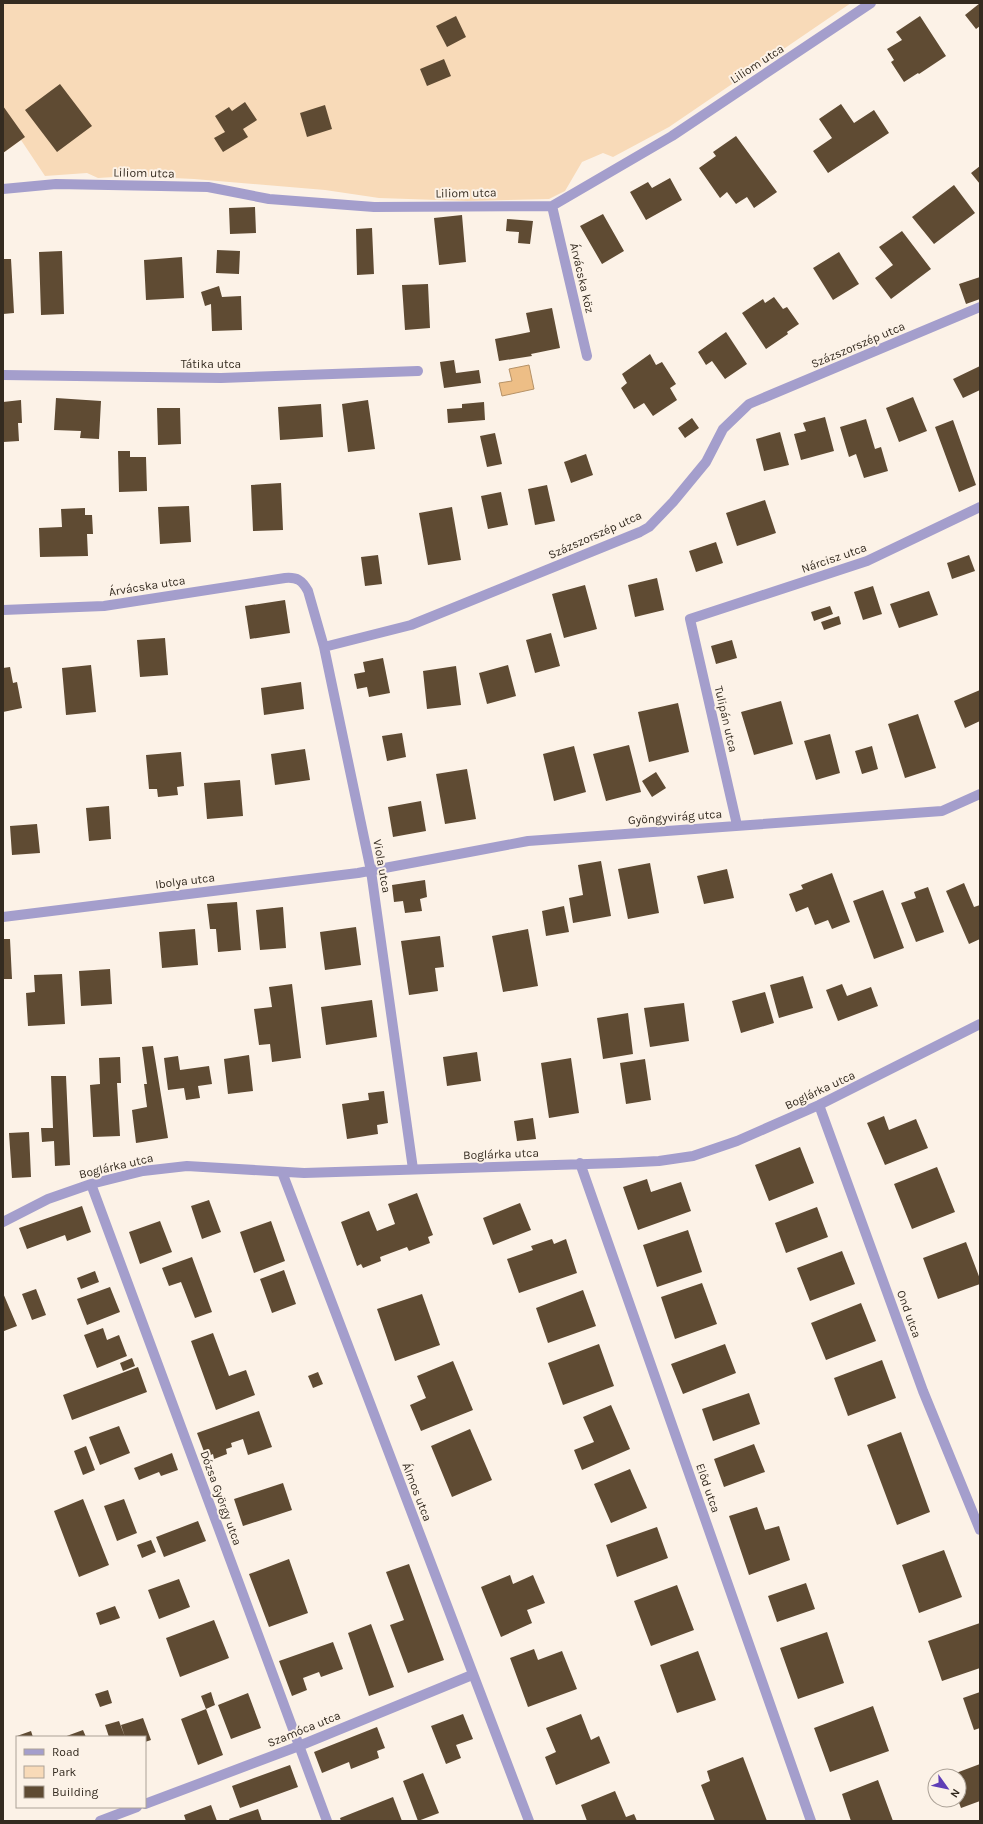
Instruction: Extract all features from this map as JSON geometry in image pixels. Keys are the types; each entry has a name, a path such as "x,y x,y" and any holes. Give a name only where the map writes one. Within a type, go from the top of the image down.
{"street":[{"name":"Liliom utca","path":"3,189 56,184 208,187 269,199 374,207 552,206 672,136 871,3"},
{"name":"Árvácska köz","path":"552,206 587,356"},
{"name":"Százszorszép utca","path":"324,647 411,625 650,527 706,462 723,429 749,404 980,307"},
{"name":"Tátika utca","path":"3,375 221,378 418,371"},
{"name":"Nárcisz utca","path":"690,619 867,561 980,507"},
{"name":"Árvácska utca","path":"3,610 104,606 285,578 295,578"},
{"name":"Viola utca","path":"295,578 304,584 308,591 324,647 371,871 413,1169"},
{"name":"Tulipán utca","path":"690,619 737,825"},
{"name":"Gyöngyvirág utca","path":"371,871 528,841 942,811 980,794"},
{"name":"Ibolya utca","path":"3,917 371,871"},
{"name":"Boglárka utca","path":"3,1222 48,1199 91,1184 143,1171 187,1166 282,1172 660,1161 693,1156 737,1141 819,1105 980,1024"},
{"name":"Ond utca","path":"819,1105 923,1391 980,1530"},
{"name":"Előd utca","path":"580,1164 811,1821"},
{"name":"Álmos utca","path":"282,1172 528,1821"},
{"name":"Dózsa György utca","path":"91,1184 327,1821"},
{"name":"Szamóca utca","path":"146,1804 299,1746 472,1675"},
{"path":"100,1821 134,1808"}],"green space":[{"path":"3,3 851,3 669,127 613,157 603,153 582,162 565,191 549,199 467,201 379,198 325,190 194,179 130,176 98,178 87,173 45,176 21,140 3,153"}],"shaded area":[{"path":"529,365 534,389 502,396 499,383 512,381 509,369"}],"building":[{"path":"980,3 980,26 976,29 965,15"},
{"path":"456,16 466,37 447,47 436,26"},
{"path":"920,16 946,56 904,82 891,62 894,60 887,49 902,40 896,32"},
{"path":"444,59 451,76 427,86 420,69"},
{"path":"60,84 92,126 57,152 25,110"},
{"path":"245,102 257,120 243,129 248,137 223,152 214,138 225,132 215,116 229,107 232,111"},
{"path":"841,104 854,123 874,110 889,133 828,173 813,151 832,138 819,119"},
{"path":"325,105 332,129 307,137 300,113"},
{"path":"3,106 25,137 3,153"},
{"path":"736,136 777,192 754,208 747,197 736,204 727,192 720,198 699,168 716,156 713,152"},
{"path":"980,166 980,184 971,173"},
{"path":"670,178 682,200 646,220 630,192 648,182 652,188"},
{"path":"954,185 975,213 934,244 912,217"},
{"path":"255,207 256,233 230,234 229,208"},
{"path":"603,214 624,251 602,264 580,226"},
{"path":"462,215 466,262 439,265 434,218"},
{"path":"507,219 533,221 530,244 518,243 519,232 506,231"},
{"path":"372,228 374,274 357,275 356,229"},
{"path":"902,231 931,269 891,299 875,278 893,265 879,247"},
{"path":"217,250 240,251 239,274 216,273"},
{"path":"62,251 64,314 41,315 39,252"},
{"path":"839,252 859,284 833,300 813,268"},
{"path":"182,257 184,298 146,300 144,260"},
{"path":"3,259 11,259 14,313 3,314"},
{"path":"980,277 980,299 966,304 959,284"},
{"path":"428,284 430,328 405,330 402,285"},
{"path":"219,286 222,297 241,296 242,330 212,331 211,304 205,306 201,292"},
{"path":"774,297 783,309 787,307 799,324 787,332 788,334 766,349 742,313 763,299 765,303"},
{"path":"552,308 560,348 531,354 532,356 499,361 495,339 530,332 526,313"},
{"path":"726,332 747,364 725,379 712,361 706,365 698,352"},
{"path":"650,354 656,365 662,362 676,384 670,388 677,400 653,416 644,403 634,409 621,388 627,383 622,374"},
{"path":"454,360 456,373 479,370 481,383 444,388 440,362"},
{"path":"980,366 980,390 963,398 953,379"},
{"path":"913,397 927,431 899,442 886,408"},
{"path":"56,398 101,401 99,439 80,438 81,431 54,430"},
{"path":"21,400 22,423 18,423 19,441 3,442 3,402"},
{"path":"368,400 375,449 348,452 342,404"},
{"path":"484,402 485,420 448,423 447,409 462,408 462,404"},
{"path":"321,404 323,437 280,440 278,407"},
{"path":"157,408 180,408 181,444 158,445"},
{"path":"825,417 834,451 801,460 794,434 806,431 803,423"},
{"path":"692,418 699,428 685,438 678,428"},
{"path":"866,419 875,449 881,447 888,471 864,478 856,454 849,457 840,427"},
{"path":"953,420 976,485 959,492 935,427"},
{"path":"780,432 789,465 764,471 756,439"},
{"path":"495,433 502,464 487,467 480,436"},
{"path":"118,451 130,451 130,457 146,457 147,491 119,492"},
{"path":"586,454 593,475 571,483 564,462"},
{"path":"281,483 283,530 253,531 251,485"},
{"path":"547,485 555,521 535,525 528,489"},
{"path":"501,492 508,525 488,529 481,496"},
{"path":"765,500 776,533 737,546 726,513"},
{"path":"189,506 191,542 160,544 158,507"},
{"path":"452,507 461,560 428,565 419,513"},
{"path":"85,508 85,515 92,515 93,534 87,534 88,556 40,557 39,528 62,527 61,509"},
{"path":"716,542 723,563 696,572 689,551"},
{"path":"378,555 382,584 365,586 361,557"},
{"path":"969,555 975,571 952,579 947,563"},
{"path":"657,578 664,610 635,617 628,585"},
{"path":"585,585 597,629 564,638 552,594"},
{"path":"873,586 882,614 863,620 854,592"},
{"path":"929,591 938,615 899,628 890,604"},
{"path":"285,600 290,633 250,639 245,606"},
{"path":"830,606 833,614 814,621 811,612"},
{"path":"839,616 841,624 824,630 821,622"},
{"path":"551,633 560,666 535,673 526,640"},
{"path":"165,638 168,675 140,677 137,640"},
{"path":"732,640 737,658 716,664 711,646"},
{"path":"383,658 390,693 369,697 367,687 357,689 354,674 365,672 363,662"},
{"path":"91,665 96,712 66,715 62,668"},
{"path":"508,665 516,696 487,704 479,673"},
{"path":"456,666 461,705 427,709 423,671"},
{"path":"10,667 13,683 17,682 22,708 3,712 3,668"},
{"path":"301,682 304,709 264,715 261,688"},
{"path":"980,690 980,721 965,728 954,701"},
{"path":"781,701 793,744 754,755 741,712"},
{"path":"678,703 689,752 649,762 638,712"},
{"path":"918,714 936,768 905,778 888,724"},
{"path":"402,733 406,757 387,761 382,736"},
{"path":"830,734 840,773 816,780 804,741"},
{"path":"629,745 641,792 606,801 593,754"},
{"path":"574,746 586,792 554,801 543,754"},
{"path":"872,746 878,769 862,774 855,751"},
{"path":"305,749 310,780 275,785 271,754"},
{"path":"181,752 184,786 177,787 178,795 158,797 157,789 149,789 146,755"},
{"path":"467,769 476,819 445,824 436,774"},
{"path":"656,772 666,788 652,797 642,781"},
{"path":"240,780 243,816 207,819 204,783"},
{"path":"421,801 426,831 393,837 388,807"},
{"path":"109,806 111,839 89,841 86,808"},
{"path":"37,824 40,853 12,855 10,826"},
{"path":"601,861 611,916 573,923 569,898 583,895 578,865"},
{"path":"650,863 659,913 628,919 618,869"},
{"path":"727,869 734,898 704,904 697,876"},
{"path":"832,873 850,922 832,929 828,920 815,925 808,907 796,912 789,894 803,889 801,885"},
{"path":"425,880 427,897 420,899 422,911 405,913 403,901 394,902 392,885"},
{"path":"964,883 974,907 980,905 980,939 969,944 946,891"},
{"path":"928,887 944,932 916,942 901,903 916,898 914,892"},
{"path":"883,890 904,948 874,959 853,901"},
{"path":"237,902 241,950 218,952 216,929 210,929 207,904"},
{"path":"564,906 569,932 546,936 542,911"},
{"path":"283,907 286,948 260,950 256,910"},
{"path":"356,927 361,965 325,970 320,932"},
{"path":"195,929 198,965 162,968 159,932"},
{"path":"528,929 538,986 503,992 492,936"},
{"path":"440,936 444,967 435,968 438,991 409,995 401,941"},
{"path":"3,939 10,939 12,979 3,979"},
{"path":"110,969 112,1004 81,1006 79,971"},
{"path":"62,974 65,1024 28,1026 26,993 35,992 34,975"},
{"path":"803,976 813,1008 779,1018 770,985"},
{"path":"292,984 301,1058 272,1062 270,1044 259,1045 254,1009 272,1007 269,987"},
{"path":"842,984 847,996 871,987 878,1006 838,1021 826,990"},
{"path":"765,992 774,1023 741,1033 732,1001"},
{"path":"372,1000 377,1037 326,1045 321,1007"},
{"path":"684,1003 689,1041 650,1047 644,1008"},
{"path":"628,1013 633,1054 603,1059 597,1018"},
{"path":"153,1046 168,1138 136,1143 132,1110 147,1107 144,1084 147,1084 142,1047"},
{"path":"477,1052 481,1081 447,1086 443,1057"},
{"path":"249,1055 253,1091 228,1094 224,1059"},
{"path":"178,1056 180,1070 209,1066 212,1084 198,1086 200,1098 186,1100 184,1088 168,1090 164,1058"},
{"path":"120,1057 121,1083 117,1083 120,1136 93,1137 90,1085 100,1084 99,1058"},
{"path":"571,1058 579,1113 549,1118 541,1063"},
{"path":"645,1059 651,1100 626,1104 620,1063"},
{"path":"51,1076 66,1076 70,1165 55,1166 54,1141 42,1142 41,1128 53,1128"},
{"path":"384,1091 388,1123 377,1125 378,1134 347,1139 342,1104 369,1100 368,1093"},
{"path":"884,1116 889,1130 916,1119 928,1148 885,1165 867,1123"},
{"path":"533,1118 536,1139 517,1141 514,1121"},
{"path":"29,1132 31,1177 12,1178 9,1133"},
{"path":"800,1147 814,1183 769,1201 755,1165"},
{"path":"937,1167 955,1212 912,1229 894,1184"},
{"path":"647,1179 651,1192 681,1182 691,1211 638,1230 623,1187"},
{"path":"417,1193 433,1235 428,1237 430,1243 409,1251 407,1247 380,1257 381,1261 363,1268 361,1264 357,1266 341,1222 369,1211 377,1231 395,1224 388,1204"},
{"path":"209,1200 221,1232 202,1239 191,1206"},
{"path":"520,1203 531,1230 493,1245 483,1218"},
{"path":"82,1206 91,1232 67,1241 65,1235 27,1249 19,1228"},
{"path":"817,1207 828,1237 786,1253 775,1223"},
{"path":"160,1221 172,1252 140,1264 129,1232"},
{"path":"271,1221 285,1261 254,1273 240,1232"},
{"path":"688,1230 702,1272 657,1287 643,1245"},
{"path":"552,1239 554,1244 566,1239 577,1273 519,1293 507,1259 533,1250 531,1246"},
{"path":"966,1242 980,1279 980,1284 938,1299 923,1258"},
{"path":"842,1251 855,1284 810,1301 797,1268"},
{"path":"192,1257 212,1312 195,1318 181,1282 169,1286 162,1268"},
{"path":"284,1270 296,1304 272,1313 260,1279"},
{"path":"95,1271 99,1282 81,1289 77,1278"},
{"path":"702,1283 717,1324 675,1339 661,1297"},
{"path":"110,1287 120,1312 87,1325 77,1299"},
{"path":"36,1289 46,1315 32,1320 22,1294"},
{"path":"583,1290 596,1326 548,1343 536,1308"},
{"path":"3,1293 17,1326 4,1331 3,1329"},
{"path":"422,1294 440,1345 395,1361 377,1309"},
{"path":"861,1303 876,1341 826,1360 811,1323"},
{"path":"103,1328 107,1340 119,1335 127,1356 97,1368 84,1335"},
{"path":"213,1333 229,1376 246,1370 255,1395 216,1410 191,1341"},
{"path":"599,1344 614,1386 563,1405 548,1363"},
{"path":"725,1344 736,1373 683,1394 671,1364"},
{"path":"132,1358 135,1366 123,1371 120,1363"},
{"path":"882,1360 896,1398 848,1416 834,1378"},
{"path":"453,1361 473,1410 421,1431 410,1405 426,1398 417,1376"},
{"path":"138,1367 147,1392 72,1420 63,1395"},
{"path":"318,1372 323,1384 313,1388 308,1376"},
{"path":"749,1393 760,1424 713,1441 702,1409"},
{"path":"611,1405 630,1449 582,1470 574,1450 594,1442 583,1417"},
{"path":"259,1411 272,1447 248,1455 243,1439 231,1443 232,1447 226,1449 227,1454 214,1459 213,1454 206,1457 197,1433"},
{"path":"119,1426 130,1453 100,1465 89,1437"},
{"path":"470,1429 492,1480 452,1497 431,1446"},
{"path":"901,1432 930,1512 897,1525 867,1445"},
{"path":"754,1444 765,1472 724,1487 714,1459"},
{"path":"86,1446 95,1470 83,1475 74,1451"},
{"path":"172,1453 178,1470 161,1476 159,1472 139,1480 134,1468"},
{"path":"630,1469 647,1508 611,1523 594,1484"},
{"path":"283,1483 292,1510 243,1526 234,1499"},
{"path":"83,1499 109,1565 79,1577 54,1511"},
{"path":"124,1499 137,1533 117,1541 104,1506"},
{"path":"757,1507 765,1530 779,1526 790,1560 749,1575 729,1516"},
{"path":"198,1521 206,1541 164,1557 156,1537"},
{"path":"657,1527 668,1558 617,1577 606,1545"},
{"path":"151,1540 156,1552 142,1558 137,1545"},
{"path":"944,1550 962,1597 919,1613 902,1565"},
{"path":"289,1559 308,1613 269,1627 249,1574"},
{"path":"409,1564 444,1660 408,1673 390,1625 404,1620 386,1572"},
{"path":"510,1575 513,1584 533,1575 545,1603 527,1610 532,1623 501,1637 481,1587"},
{"path":"179,1579 190,1607 159,1619 148,1590"},
{"path":"806,1583 815,1609 777,1622 768,1596"},
{"path":"677,1585 694,1630 651,1646 634,1601"},
{"path":"115,1606 120,1618 100,1625 96,1613"},
{"path":"214,1620 229,1658 180,1677 166,1638"},
{"path":"980,1623 980,1668 942,1681 928,1641"},
{"path":"371,1624 394,1687 369,1696 348,1633"},
{"path":"827,1632 844,1683 798,1699 780,1648"},
{"path":"333,1642 343,1669 321,1677 319,1672 303,1678 307,1690 292,1696 279,1661"},
{"path":"534,1649 538,1660 562,1651 577,1689 528,1707 510,1658"},
{"path":"698,1651 716,1700 677,1713 660,1665"},
{"path":"108,1690 112,1703 100,1707 95,1694"},
{"path":"211,1692 215,1705 206,1709 201,1696"},
{"path":"980,1692 980,1728 974,1730 963,1698"},
{"path":"248,1693 261,1728 231,1739 218,1705"},
{"path":"873,1706 889,1751 830,1772 814,1728"},
{"path":"206,1709 223,1755 198,1765 181,1719"},
{"path":"463,1714 473,1739 456,1745 461,1758 446,1764 431,1726"},
{"path":"581,1714 591,1740 599,1736 610,1763 556,1785 545,1757 556,1752 546,1728"},
{"path":"143,1718 151,1740 146,1742 146,1736 125,1736 121,1725"},
{"path":"119,1721 125,1736 109,1736 105,1725"},
{"path":"377,1727 385,1748 377,1751 379,1758 351,1769 349,1762 322,1773 314,1752"},
{"path":"83,1730 86,1736 67,1736"},
{"path":"31,1731 33,1736 17,1736"},
{"path":"743,1757 767,1821 715,1821 701,1785 710,1781 707,1771"},
{"path":"980,1764 980,1801 967,1806 967,1769"},
{"path":"290,1765 298,1787 240,1808 232,1786"},
{"path":"423,1773 439,1813 418,1821 403,1781"},
{"path":"878,1780 893,1821 851,1821 842,1794"},
{"path":"615,1791 626,1817 634,1814 637,1821 587,1821 581,1805"},
{"path":"393,1797 402,1821 341,1821 340,1818"},
{"path":"211,1805 217,1821 186,1821 184,1815"},
{"path":"258,1809 262,1821 230,1821 229,1819"}]}
